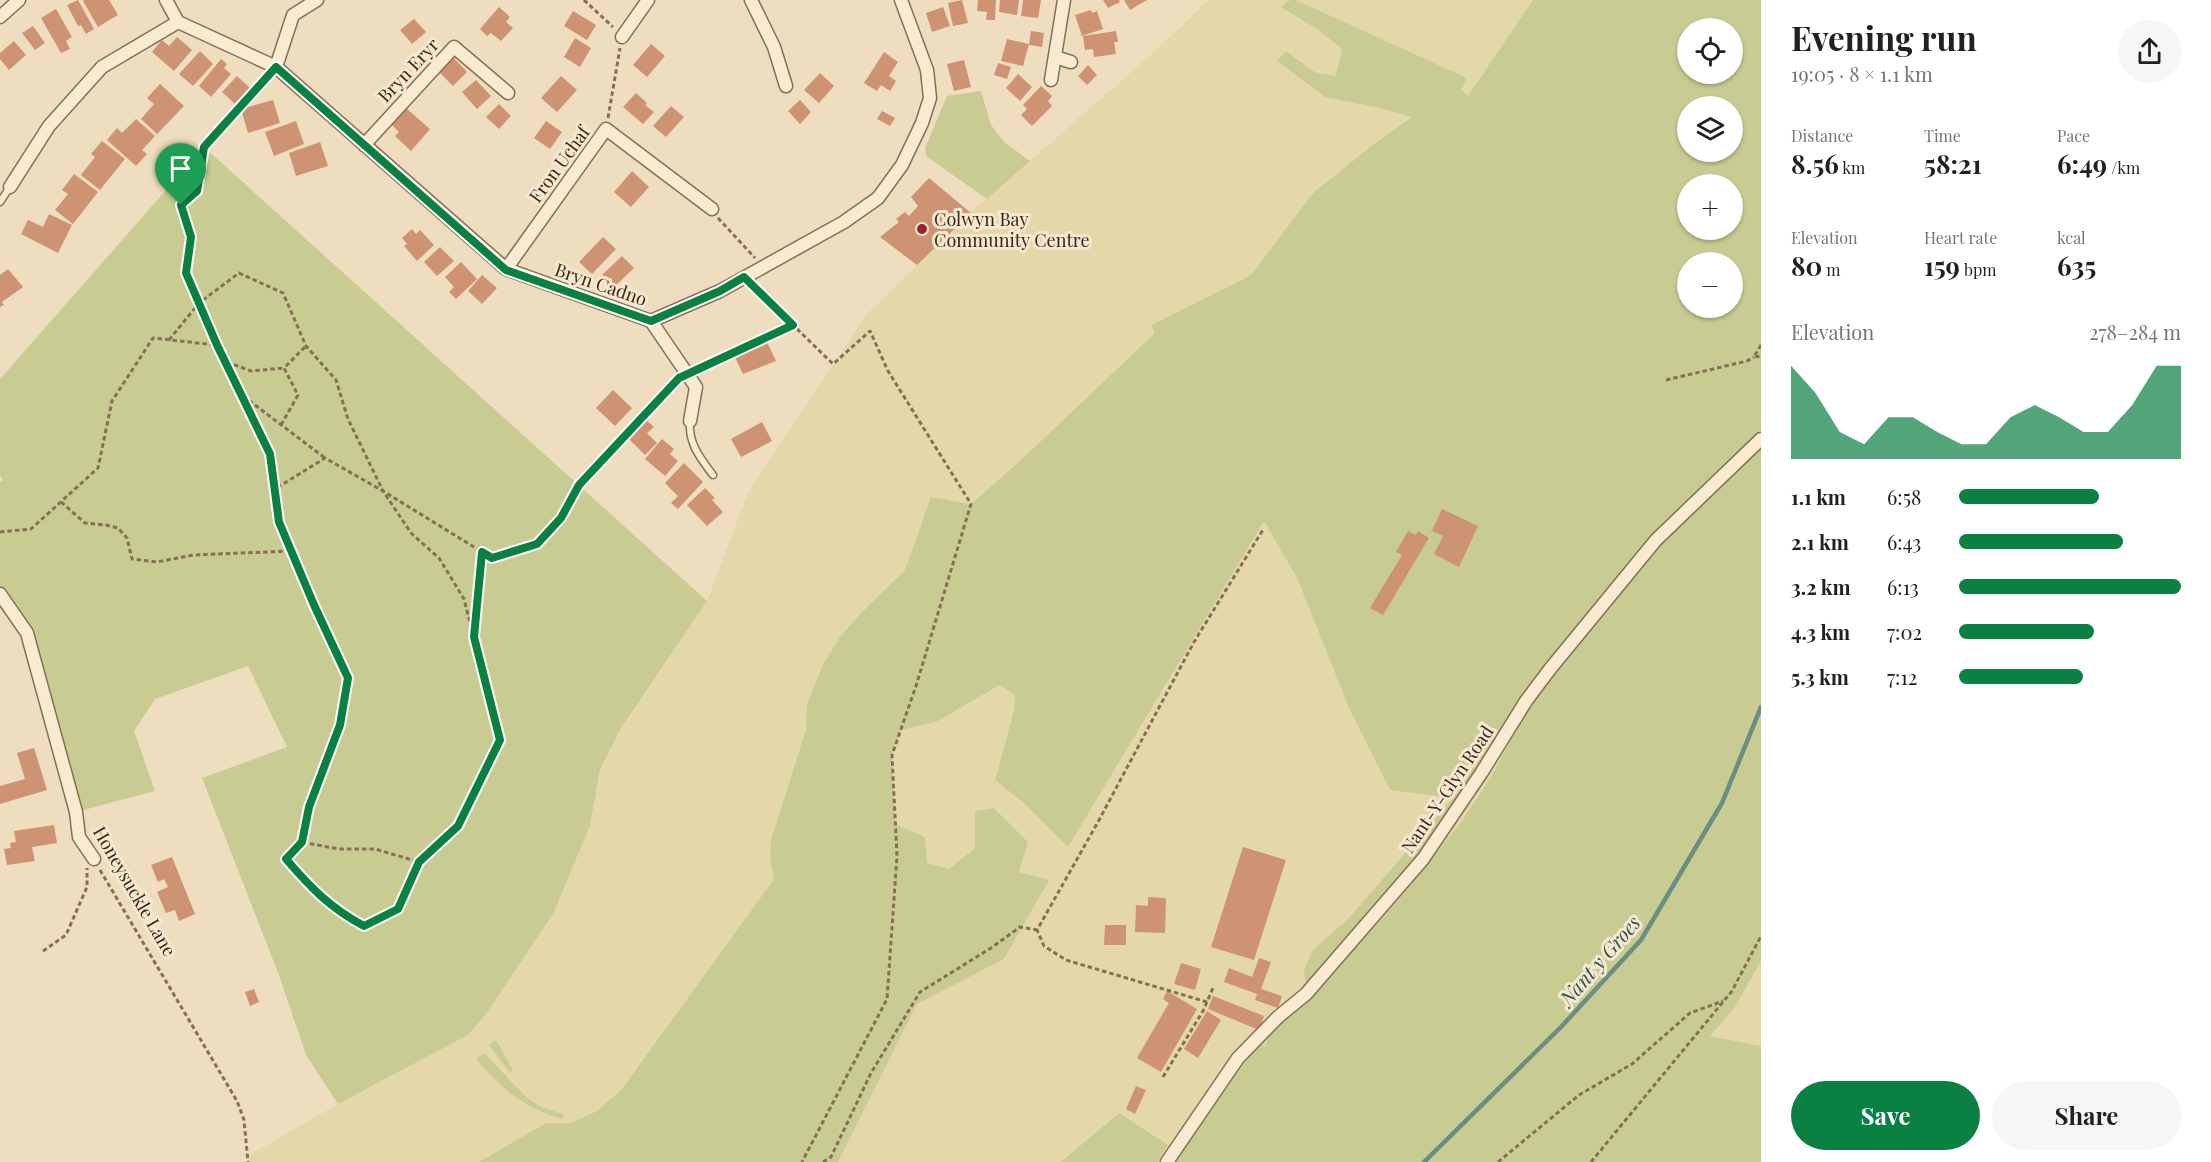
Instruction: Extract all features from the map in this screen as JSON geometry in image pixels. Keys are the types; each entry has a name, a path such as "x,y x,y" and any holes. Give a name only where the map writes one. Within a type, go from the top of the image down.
{"street":[{"path":"0,17 19,0"},
{"path":"10,186 49,126 102,67 178,22 166,0"},
{"path":"276,67 293,15 317,0"},
{"path":"623,36 648,0"},
{"path":"751,0 774,47 786,86"},
{"name":"Bryn Cadno","path":"178,22 276,67 506,270 651,321 720,291 844,222 878,198 902,165 922,123 930,98 927,70 901,0"},
{"path":"1051,80 1064,0"},
{"name":"Bryn Eryr","path":"364,145 454,46 508,93"},
{"path":"1055,57 1071,62"},
{"name":"Fron Uchaf","path":"506,270 606,129 712,209"},
{"path":"651,321 696,387 690,421"},
{"name":"Nant-Y-Glyn Road","path":"1167,1162 1238,1058 1278,1017 1306,994 1423,858 1458,810 1526,701 1656,540 1761,439"},
{"name":"Honeysuckle Lane","path":"0,594 27,633 76,812 79,837 91,855"}],"lane":[{"path":"0,202 10,186"},
{"path":"690,421 691,443 713,475"}],"path":[{"path":"584,0 623,36 606,129"},
{"path":"169,340 199,303 239,273 283,293 306,346 336,380 348,419 383,491 411,533 439,558 464,599 500,740 458,826 419,862 398,909 364,926 344,915 312,890 286,859 302,842 309,807 340,725 348,678 279,522 270,454 217,345 199,303 186,273 191,237 181,205 197,191 204,147 276,67"},
{"path":"712,209 763,266"},
{"path":"744,277 833,364 870,331 888,371 971,504 916,686 892,755 897,856 887,999 802,1162"},
{"path":"242,395 325,458 492,558 537,544 561,518 579,485 679,378 793,325"},
{"path":"0,532 31,529 98,468 112,401 153,338 217,345"},
{"path":"1754,357 1761,345"},
{"path":"225,361 251,371 284,368 306,346"},
{"path":"1666,380 1761,356"},
{"path":"281,425 298,395 284,368"},
{"path":"275,489 325,458"},
{"path":"61,502 85,523 118,528 127,538 132,559 157,562 193,555 291,550"},
{"path":"1037,930 1098,822 1194,642 1264,528"},
{"path":"474,637 482,552"},
{"path":"302,842 339,849 375,849 419,862"},
{"path":"43,951 66,935 87,887 91,855"},
{"name":"Honeysuckle Lane","path":"91,855 237,1101 244,1120 248,1162"},
{"path":"823,1162 831,1157 871,1073 920,992 991,948 1020,927 1037,930"},
{"path":"1037,930 1044,946 1066,960 1207,1002"},
{"path":"1591,1162 1732,991 1761,936"},
{"path":"1163,1077 1213,988"},
{"path":"1498,1162 1579,1095 1632,1064 1690,1013 1725,1000"}],"shaded area":[{"path":"1209,0 1290,0 1282,6 1342,49 1336,77 1316,73 1286,51 1278,61 1380,108 1413,117 1374,144 1313,193 1251,275 1152,325 1156,333 971,504 931,498 905,570 860,614 840,637 823,664 807,704 806,736 774,879 619,1092 597,1111 570,1123 546,1123 479,1162 248,1162 249,1155 338,1104 468,1035 486,1014 553,914 590,826 600,769 621,728 707,601 748,493 867,314 975,209 1155,51"},
{"path":"1296,0 1533,0 1468,97 1461,89 1467,78"},
{"path":"1264,521 1297,578 1349,708 1390,790 1550,669 1403,1162 838,1162 917,1004 1004,959 1048,881 1019,872 975,812 975,848 949,869 926,863 925,837 895,825 891,757 901,730 936,722 1001,685 1016,695 1014,711 995,780 1027,805"},
{"path":"1761,961 1761,1046 1709,1036 1735,1007"}],"green space":[{"path":"1290,0 1296,0 1467,78 1461,89 1468,96 1533,0 1761,0 1761,961 1735,1007 1710,1036 1761,1046 1761,1162 1174,1162 1212,1104 1259,1044 1265,1047 1269,1035 1316,991 1387,913 1459,825 1490,779 1517,728 1553,671 1401,879 1306,988 1304,970 1313,950 1349,918 1453,798 1390,790 1349,708 1297,578 1264,521 1068,847 1024,803 995,780 1014,711 1015,695 1000,685 936,722 901,730 892,755 895,824 925,837 927,863 949,869 975,848 975,811 994,808 1028,842 1019,872 1049,880 1004,959 917,1004 838,1162 479,1162 546,1123 570,1123 597,1111 621,1090 774,879 770,857 771,840 806,730 807,704 823,664 840,637 860,614 905,570 931,497 971,504 1021,460 1155,333 1151,325 1251,275 1313,193 1412,117 1325,97 1277,61 1286,51 1316,73 1336,76 1342,49 1317,29 1281,7"},
{"path":"981,91 991,125 1004,142 1030,161 987,199 926,156 925,148 947,96"},
{"path":"204,147 707,601 621,728 600,769 590,826 553,914 486,1014 468,1035 338,1104 306,1055 279,975 202,778 287,747 248,666 155,699 134,731 155,791 76,812 27,633 0,594 0,482 3,480 0,475 0,379"},
{"path":"496,1040 513,1070 510,1073 489,1045"},
{"path":"484,1053 525,1096 539,1106 565,1115 562,1119 536,1109 504,1088 476,1059"},
{"path":"1119,1113 1168,1145 1158,1162 1061,1162"}],"building":[{"path":"78,0 94,29 86,34 81,25 78,26 67,5"},
{"path":"84,0 109,0 118,15 98,27"},
{"path":"962,0 968,23 953,26 948,3"},
{"path":"978,0 996,0 995,20 986,20 987,12 977,11"},
{"path":"1000,0 1019,0 1017,15 999,12"},
{"path":"1023,0 1041,0 1038,18 1021,16"},
{"path":"1103,0 1119,0 1120,2 1108,8"},
{"path":"1124,0 1147,0 1130,10"},
{"path":"499,7 510,17 506,22 513,28 501,41 491,33 487,36 480,29"},
{"path":"943,7 950,26 932,32 926,13"},
{"path":"56,9 72,37 66,41 70,49 61,53 41,18"},
{"path":"1091,10 1092,13 1097,11 1103,29 1082,36 1075,15"},
{"path":"573,11 596,25 587,40 564,26"},
{"path":"414,19 426,32 412,44 400,30"},
{"path":"33,26 45,43 35,50 22,33"},
{"path":"1031,31 1044,33 1042,47 1029,45"},
{"path":"1116,31 1118,42 1114,42 1116,54 1094,57 1093,49 1085,50 1083,36"},
{"path":"177,37 192,50 174,71 152,52 162,40 169,46"},
{"path":"575,38 591,48 580,67 564,57"},
{"path":"1007,39 1029,44 1023,66 1001,61"},
{"path":"14,41 26,55 9,70 0,59 0,53"},
{"path":"651,44 665,56 647,77 633,65"},
{"path":"200,51 213,64 193,86 179,74"},
{"path":"884,52 898,62 889,76 896,81 890,91 881,85 877,91 864,83"},
{"path":"451,55 467,72 453,86 436,69"},
{"path":"221,59 227,64 224,68 231,74 211,97 199,86"},
{"path":"964,60 971,87 954,91 947,64"},
{"path":"998,63 1011,67 1007,79 994,75"},
{"path":"1088,65 1097,75 1087,85 1078,76"},
{"path":"820,73 834,86 819,103 804,90"},
{"path":"1018,74 1032,87 1020,101 1006,88"},
{"path":"237,76 250,88 235,104 222,92"},
{"path":"561,76 577,90 557,112 541,98"},
{"path":"476,80 491,96 477,109 462,92"},
{"path":"160,84 184,106 157,134 141,119 154,104 147,98"},
{"path":"1041,86 1052,96 1048,101 1052,106 1032,126 1021,115 1027,109 1023,105"},
{"path":"636,93 654,112 643,124 623,107"},
{"path":"273,100 280,123 248,133 241,109"},
{"path":"800,100 811,112 800,124 788,111"},
{"path":"499,104 511,116 499,129 486,117"},
{"path":"671,106 684,117 666,137 653,126"},
{"path":"406,108 430,129 411,151 395,136 399,132 391,124"},
{"path":"882,111 895,118 890,126 877,119"},
{"path":"136,119 155,136 142,150 147,154 136,166 107,140 117,128 122,133"},
{"path":"296,121 304,144 274,156 265,132"},
{"path":"546,121 562,132 550,149 534,138"},
{"path":"102,141 125,159 100,190 81,175 95,157 91,154"},
{"path":"320,142 328,166 296,176 289,153"},
{"path":"632,171 649,187 631,207 614,192"},
{"path":"74,174 98,192 73,224 55,210 68,194 62,190"},
{"name":"Colwyn Bay Community Centre","path":"929,178 971,213 917,265 880,237 899,222 896,219 905,212 909,216 918,206 911,197"},
{"path":"49,214 72,225 58,253 21,234 28,220 43,227"},
{"path":"412,229 416,234 420,230 434,245 417,261 404,246 407,244 402,238"},
{"path":"603,237 616,249 592,274 579,262"},
{"path":"440,247 454,261 437,276 424,262"},
{"path":"622,256 634,268 614,287 602,275"},
{"path":"461,262 477,279 456,299 449,292 454,287 445,277"},
{"path":"8,269 23,287 2,302 4,305 0,307 0,275"},
{"path":"482,275 497,288 482,304 468,291"},
{"path":"766,340 776,361 743,374 734,355"},
{"path":"613,390 632,408 615,426 596,408"},
{"path":"643,417 654,427 647,433 657,443 645,455 626,436"},
{"path":"762,422 772,441 741,457 731,439"},
{"path":"662,439 674,449 670,454 678,461 665,476 645,459"},
{"path":"684,463 703,482 678,509 671,503 678,496 665,483"},
{"path":"705,488 715,498 712,500 723,512 707,526 687,505"},
{"path":"1442,509 1478,526 1459,567 1434,554 1443,536 1432,531"},
{"path":"1408,531 1416,535 1418,531 1429,538 1383,615 1370,608 1402,555 1396,552"},
{"path":"34,748 47,790 0,804 0,786 25,779 17,753"},
{"path":"54,825 57,843 32,847 35,861 7,865 4,849 11,848 10,843 16,842 14,831"},
{"path":"1243,847 1286,860 1254,960 1211,947"},
{"path":"172,857 195,914 179,921 175,910 166,913 157,892 168,887 164,879 158,882 151,865"},
{"path":"1148,897 1166,898 1165,933 1135,932 1136,905 1148,906"},
{"path":"1105,925 1126,925 1126,945 1104,945"},
{"path":"1259,958 1271,962 1261,989 1282,996 1278,1008 1255,1000 1257,994 1224,982 1229,968 1252,977"},
{"path":"1181,963 1201,969 1195,990 1174,984"},
{"path":"254,989 259,1002 250,1006 245,992"},
{"path":"1167,991 1197,1009 1161,1072 1137,1058 1169,1003 1163,999"},
{"path":"1213,996 1264,1016 1259,1030 1208,1009"},
{"path":"1207,1011 1221,1020 1198,1058 1184,1049"},
{"path":"1136,1086 1146,1090 1135,1114 1126,1109"}],"waterway":[{"name":"Nant y Groes","path":"1424,1162 1561,1027 1641,940 1722,803 1761,707"}],"place":[{"name":"Colwyn Bay Community Centre","path":"922,229"}],"route":[{"path":"276,67 506,270 651,321 720,291 744,277 793,325 679,378 579,485 561,518 537,544 492,558 482,552 474,637 500,740 458,826 419,862 398,909 364,926 344,915 312,890 286,859 302,842 309,807 340,725 348,678 279,522 270,454 217,345 186,273 191,237 181,205 197,191 204,147 276,67"}]}
